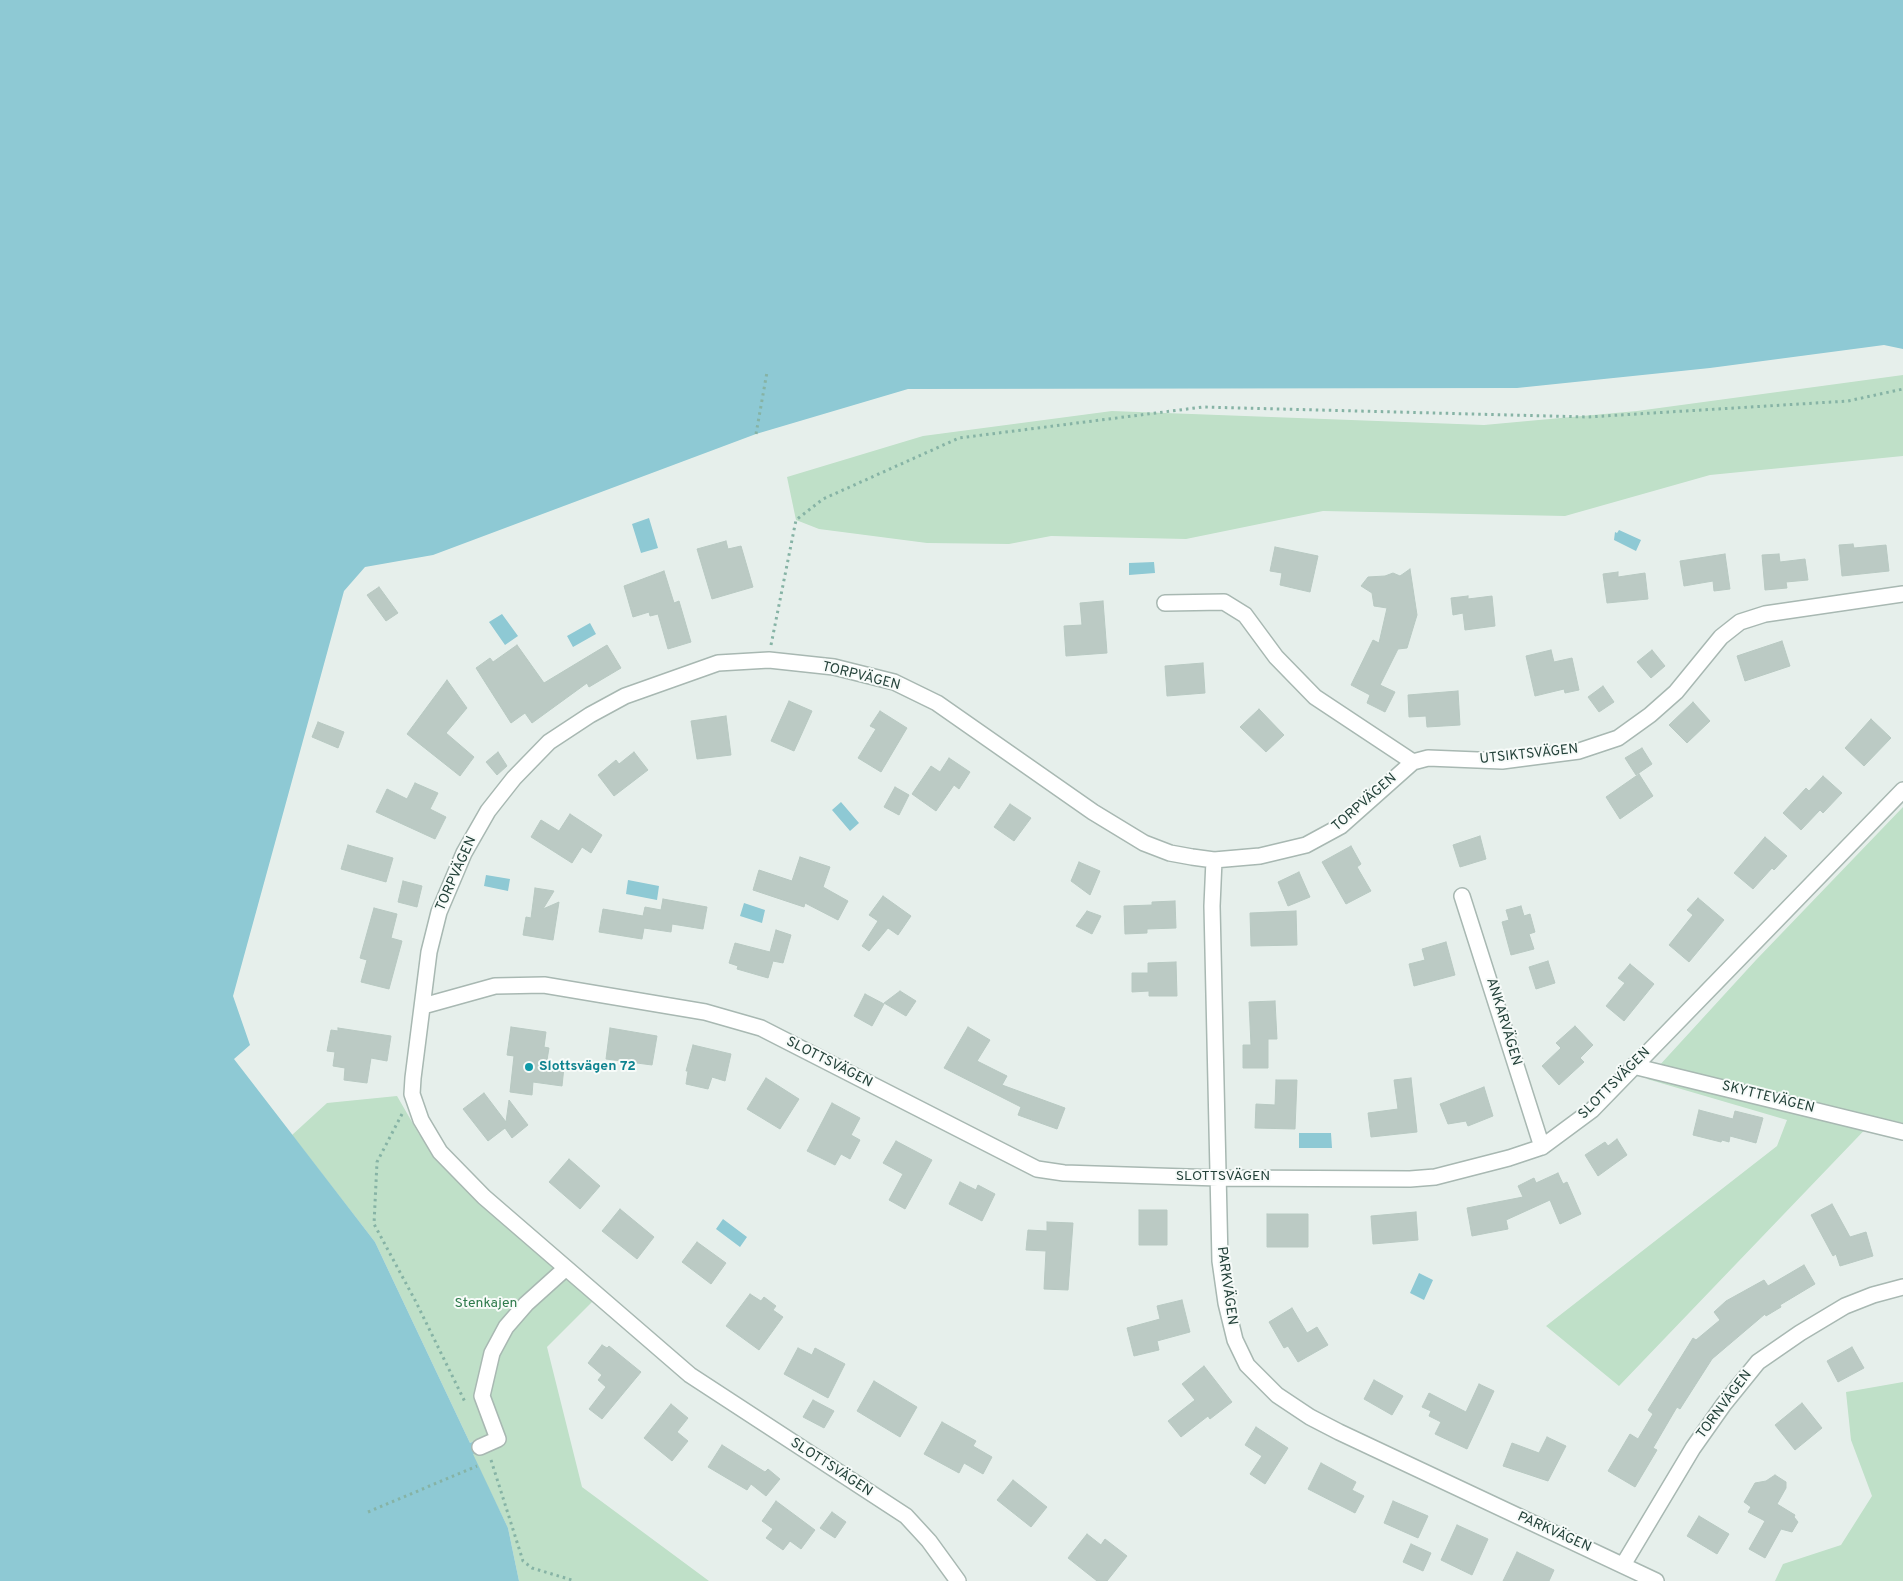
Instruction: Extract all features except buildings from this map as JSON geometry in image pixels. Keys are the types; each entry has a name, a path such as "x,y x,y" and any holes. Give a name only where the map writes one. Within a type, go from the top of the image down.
{"street":[{"name":"UTSIKTSVÄGEN","path":"1413,762 1428,758 1502,761 1531,758 1579,751 1618,738 1650,715 1676,692 1721,637 1740,622 1766,614 1903,594"},
{"path":"1165,603 1224,602 1246,615 1276,657 1315,697 1413,762"},
{"name":"TORPVÄGEN","path":"422,1006 429,952 440,912 464,853 488,810 526,766 550,742 590,715 625,696 718,663 769,660 834,667 894,682 937,703 1093,812 1144,843 1170,853 1214,860 1276,853 1314,841 1341,826 1413,762"},
{"name":"SLOTTSVÄGEN","path":"950,1578 929,1541 906,1516 690,1375 484,1197 440,1152 421,1120 412,1094 422,1006 495,986 544,985 705,1012 761,1028 1037,1169 1064,1173 1218,1178 1410,1179 1435,1177 1509,1158 1542,1147 1592,1110 1903,790"},
{"name":"PARKVÄGEN","path":"1214,860 1212,906 1220,1261 1226,1303 1235,1340 1247,1365 1265,1384 1310,1416 1376,1451 1623,1564 1656,1581"},
{"name":"ANKARVÄGEN","path":"1462,896 1542,1147"},
{"name":"SKYTTEVÄGEN","path":"1633,1066 1903,1132"},
{"path":"482,1446 498,1438 482,1396 492,1353 506,1327 526,1304 566,1268"},
{"name":"TORNVÄGEN","path":"1623,1564 1693,1448 1724,1404 1758,1362 1800,1333 1846,1306 1873,1295 1903,1287"}],"path":[{"path":"756,434 766,372"},
{"path":"769,660 796,520 823,499 959,438 1203,407 1588,417 1848,402 1903,389"},
{"path":"412,1094 377,1162 374,1224 416,1302 468,1408"},
{"path":"482,1446 514,1528 523,1561 532,1568 575,1581"},
{"path":"368,1512 477,1466"}],"green space":[{"path":"1903,375 1903,456 1710,475 1565,516 1323,511 1186,539 1051,536 1009,544 927,543 819,529 796,520 787,477 923,436 1112,411 1484,425 1637,411"},
{"path":"1903,807 1903,1123 1877,1117 1619,1386 1546,1326 1777,1146 1787,1120 1647,1079 1756,960"},
{"name":"Stenkajen","path":"397,1096 419,1134 447,1168 593,1301 547,1347 582,1487 709,1581 519,1581 508,1528 472,1454 477,1440 470,1443 375,1242 292,1135 327,1103"},
{"path":"1903,1382 1903,1581 1775,1581 1783,1564 1841,1545 1872,1496 1851,1440 1846,1392"}],"water":[{"path":"0,0 1903,0 1903,349 1884,345 1710,368 1517,388 908,389 756,434 433,555 365,567 344,591 233,996 250,1045 234,1059 375,1242 470,1443 477,1440 482,1451 473,1454 508,1528 519,1581 0,1581"},
{"path":"649,518 658,548 641,553 632,524"},
{"path":"1619,530 1641,540 1636,551 1614,540 1615,532 1617,533"},
{"path":"1154,562 1155,573 1129,575 1129,563"},
{"path":"502,614 518,636 505,645 489,622"},
{"path":"590,623 596,634 573,647 567,636"},
{"path":"841,802 859,823 850,831 832,810"},
{"path":"486,875 510,879 508,891 484,886"},
{"path":"628,880 659,886 657,900 626,894"},
{"path":"744,903 765,910 762,923 740,916"},
{"path":"1299,1133 1331,1133 1332,1148 1299,1148"},
{"path":"723,1219 747,1237 740,1247 716,1229"},
{"path":"1419,1273 1433,1280 1424,1300 1410,1293"}],"place":[{"name":"Slottsvägen 72","path":"529,1067"}]}
